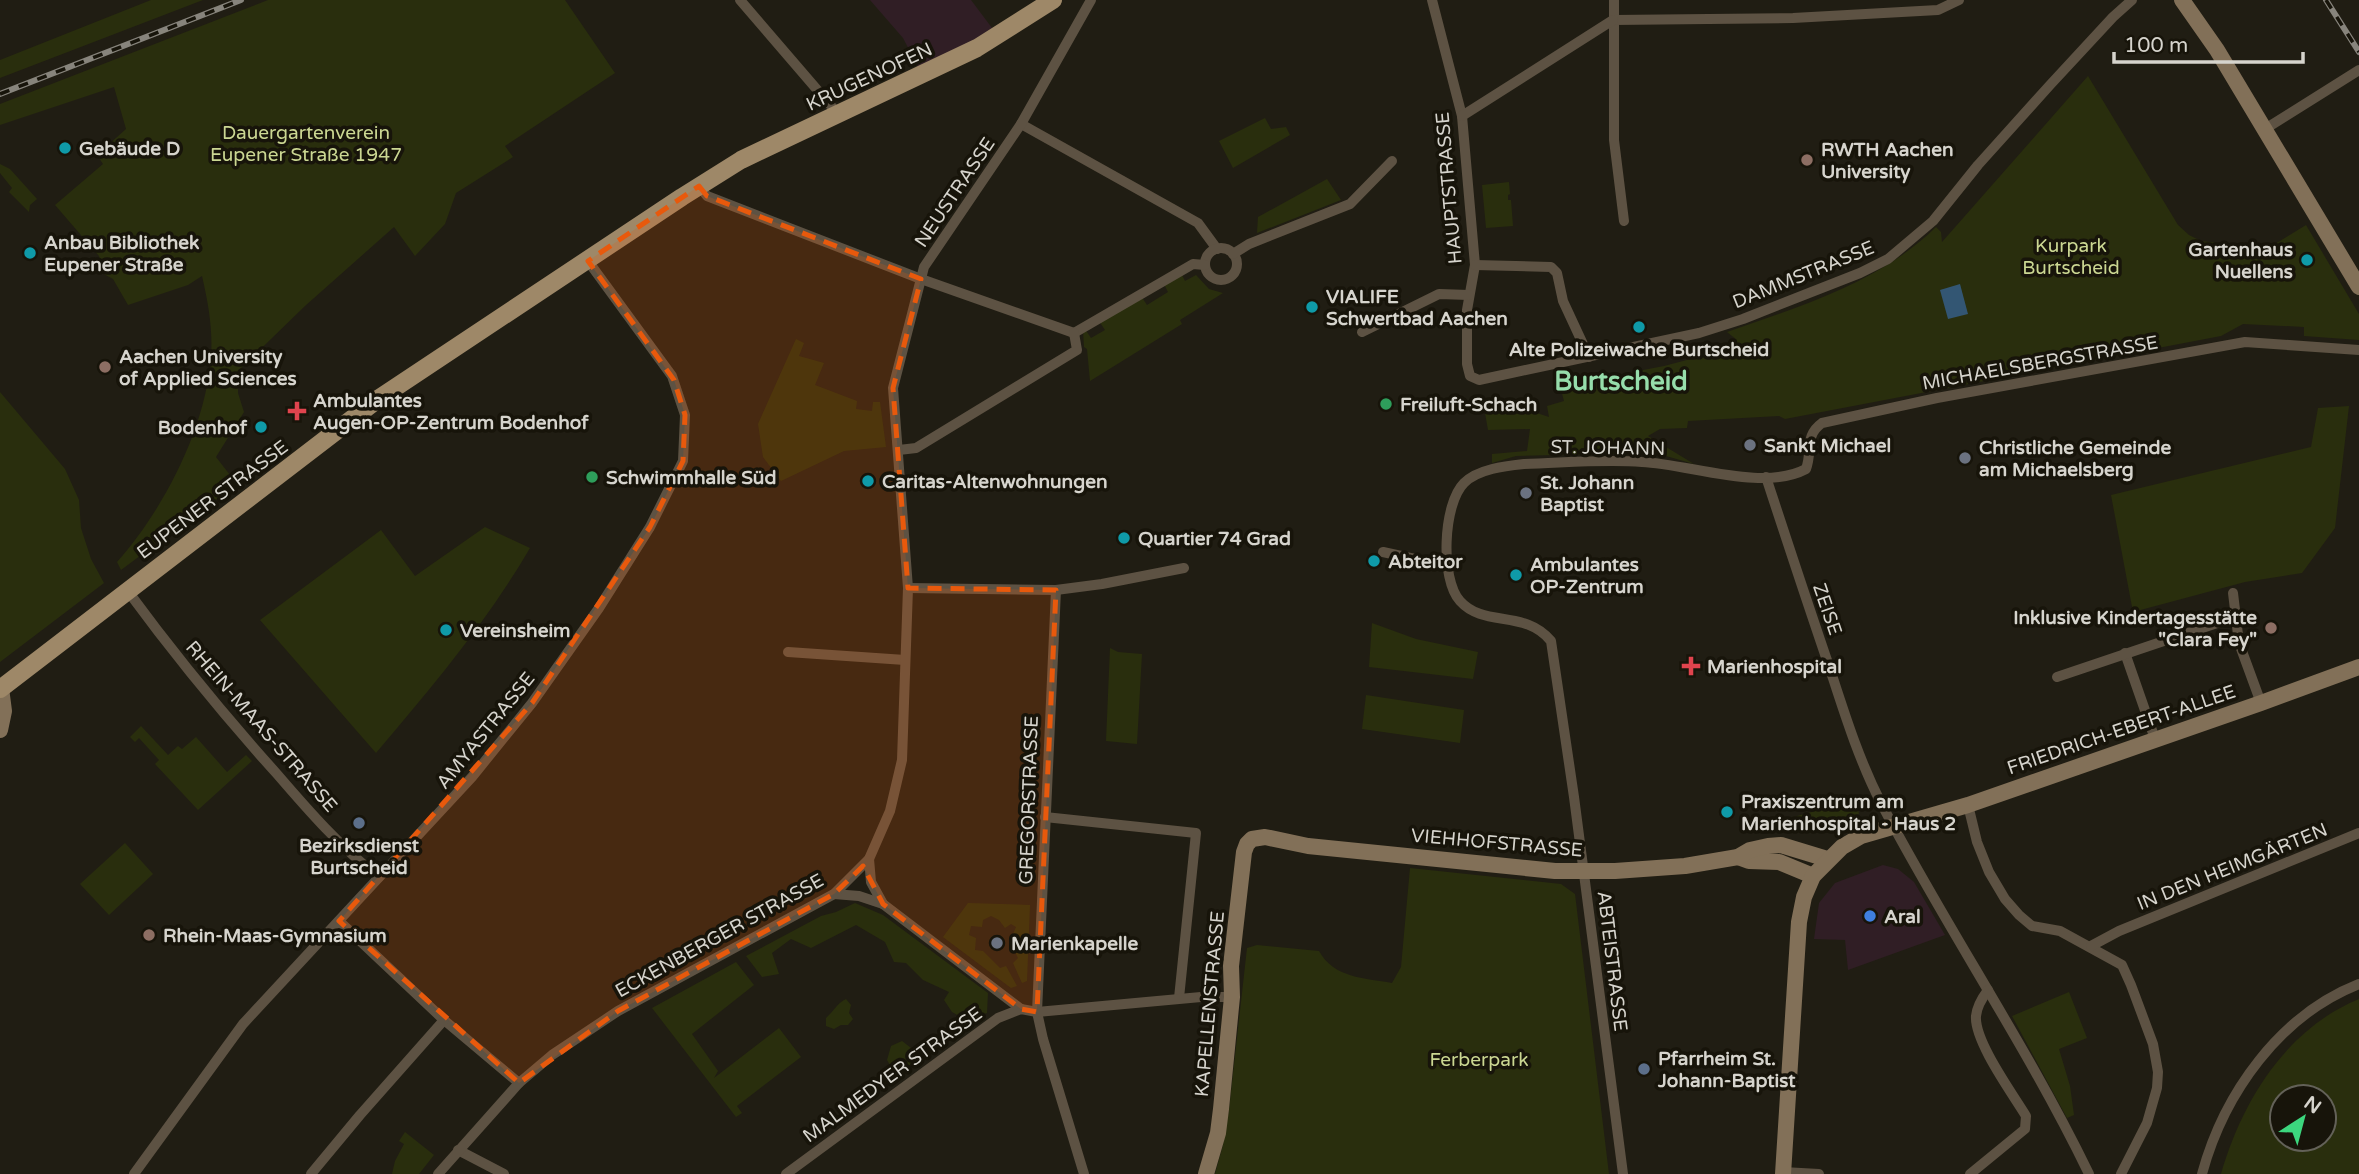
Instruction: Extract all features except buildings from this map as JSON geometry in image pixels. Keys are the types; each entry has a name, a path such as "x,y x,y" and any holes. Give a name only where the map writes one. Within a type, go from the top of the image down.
{"main road":[{"name":"KRUGENOFEN","path":"699,186 741,160 977,48 1053,0"},
{"path":"2182,0 2217,50 2359,287"},
{"name":"EUPENER STRASSE","path":"1,689 379,399 699,186"},
{"name":"FRIEDRICH-EBERT-ALLEE","path":"1812,876 1842,846 1861,836 1968,805 2359,667"},
{"path":"0,730 4,711 1,689"},
{"name":"VIEHHOFSTRASSE","path":"1252,839 1265,837 1334,848 1584,872 1685,866 1738,857 1750,849 1781,845 1827,859"},
{"name":"KAPELLENSTRASSE","path":"1206,1174 1219,1121 1232,998 1231,966 1244,852 1252,839"},
{"name":"VIEHHOFSTRASSE","path":"1738,857 1749,862 1779,862 1812,876"},
{"path":"1783,1173 1799,922 1812,876"}],"street":[{"path":"740,0 838,114"},
{"name":"NEUSTRASSE","path":"908,588 893,388 925,267 1021,124 1091,0"},
{"name":"HAUPTSTRASSE","path":"1432,0 1462,116 1475,265 1469,295 1467,364 1470,376"},
{"path":"1614,0 1614,140 1624,221"},
{"path":"1462,116 1613,20 1793,18 1938,10 1959,0"},
{"name":"DAMMSTRASSE","path":"1470,376 1479,380 1492,379 1671,340 1723,325 1860,273 1888,259 1933,220 2033,104 2132,0"},
{"path":"2265,130 2359,70"},
{"path":"1021,124 1198,223 1217,249"},
{"path":"1233,254 1249,244 1350,204 1392,161"},
{"path":"699,186 707,196 922,279 1074,333 1193,264 1205,265"},
{"path":"1217,249 1225,249 1233,254 1237,263 1236,269 1226,279 1212,277 1207,273 1205,265 1208,255 1217,249"},
{"name":"AMYASTRASSE","path":"134,1174 243,1024 472,776 532,703 599,608 650,527 682,461 685,415 674,380 588,261"},
{"path":"1475,265 1551,267 1557,273 1563,301 1589,357"},
{"path":"1362,332 1440,294 1469,295"},
{"path":"899,450 916,448 1077,350 1074,333"},
{"name":"MICHAELSBERGSTRASSE","path":"1766,477 1796,475 1806,469 1810,459 1810,437 1814,429 1822,423 1937,398 2234,344 2254,342 2359,350"},
{"name":"ST. JOHANN","path":"1447,566 1451,511 1456,492 1475,475 1491,470 1524,464 1643,462 1738,477 1766,477"},
{"name":"ZEISE","path":"1766,477 1854,745 1895,827 2061,1115 2089,1174"},
{"path":"1383,552 1447,566"},
{"name":"ABTEISTRASSE","path":"1447,566 1458,599 1471,611 1531,624 1551,641 1623,1174"},
{"path":"908,588 1056,590 1184,568"},
{"name":"ECKENBERGER STRASSE","path":"438,1174 519,1083 552,1055 618,1011 834,894 869,859 890,811 902,760 908,588"},
{"name":"RHEIN-MAAS-STRASSE","path":"127,590 240,733 305,806 361,863 379,877"},
{"name":"GREGORSTRASSE","path":"1056,590 1037,1012 1084,1174"},
{"path":"2233,593 2239,643 2261,703"},
{"path":"2057,677 2235,617"},
{"path":"788,652 905,660"},
{"path":"2125,653 2154,739"},
{"path":"1968,805 1977,842 1989,872 2005,899 2019,915 2032,926 2060,931 2122,965 2131,985 2153,1044 2158,1072 2157,1088 2147,1123 2122,1174"},
{"name":"KAPELLENSTRASSE","path":"1045,817 1196,833 1179,998"},
{"name":"IN DEN HEIMGÄRTEN","path":"2091,946 2119,931 2359,833"},
{"path":"869,859 871,882 883,904"},
{"path":"834,894 859,896 883,904 1021,1009 1037,1012 1179,998 1232,998"},
{"path":"339,921 444,1020 519,1083"},
{"path":"2202,1174 2232,1101 2272,1046 2294,1022 2320,1003 2359,984"},
{"path":"1970,1174 2025,1129 2026,1116 1986,1050 1976,1018 1979,1003 1988,990"},
{"name":"MALMEDYER STRASSE","path":"786,1174 998,1018 1021,1009"},
{"path":"312,1174 444,1020"},
{"path":"458,1150 504,1174"},
{"path":"1783,1173 1819,1174"}],"highlighted area":[{"path":"699,186 707,196 921,279 893,388 908,588 1056,590 1037,1012 1021,1009 883,904 863,866 834,894 618,1011 519,1083 339,921 532,703 650,527 683,461 685,415 674,380 588,261"}],"shaded area":[{"path":"870,0 971,0 992,28 971,42 918,67 903,38"},
{"name":"Aral","path":"1883,865 1898,869 1914,882 1945,935 1848,970 1845,940 1814,939 1819,903 1835,883"}],"green space":[{"path":"151,0 203,0 0,78 0,60"},
{"name":"Dauergartenverein Eupener Straße 1947","path":"268,0 565,0 615,73 505,146 513,157 456,193 445,224 415,256 394,227 305,306 238,371 238,393 244,412 216,457 237,484 121,570 117,562 151,518 166,493 180,466 201,411 211,356 210,316 202,276 188,285 128,305 113,279 102,273 99,256 55,205 103,164 97,155 126,129 114,87 0,125 0,104"},
{"name":"Kurpark Burtscheid","path":"2088,76 2178,225 2189,235 2201,241 2267,249 2306,225 2359,314 2359,340 2304,336 2304,327 2243,324 2221,336 1785,419 1779,416 1688,421 1687,428 1660,429 1648,436 1694,464 1659,454 1639,453 1516,456 1492,463 1492,454 1527,451 1530,429 1488,430 1484,407 1506,403 1549,417 1547,406 1564,401 1560,386 1664,366 1736,347 1737,340 1727,332 1811,302 1864,278 1914,247 1936,227 1941,232 1942,242"},
{"path":"1265,118 1271,129 1286,127 1290,135 1233,168 1219,141"},
{"path":"0,164 10,169 37,199 30,205 29,212 9,192 12,188 0,173"},
{"path":"1327,179 1341,200 1257,233 1258,217"},
{"path":"1509,182 1508,200 1511,200 1513,226 1486,228 1482,185"},
{"path":"1181,273 1185,281 1196,275 1209,289 1223,293 1180,320 1182,324 1090,381 1083,330 1085,329 1091,338 1105,330 1099,321 1141,296 1147,305 1168,292 1163,282"},
{"path":"796,339 804,343 799,356 824,363 815,385 857,401 856,409 872,411 873,402 880,402 886,447 844,451 781,481 763,457 758,424"},
{"path":"0,392 65,469 79,500 81,528 91,559 104,583 0,662"},
{"path":"2349,406 2335,528 2302,573 2245,582 2133,612 2111,495 2311,447 2318,408"},
{"path":"485,527 530,548 477,628 376,753 260,620 381,530 415,576"},
{"path":"1372,623 1416,639 1478,652 1473,679 1369,667"},
{"path":"1110,648 1118,652 1142,654 1137,744 1106,741"},
{"path":"1366,695 1464,710 1460,743 1362,729"},
{"path":"141,726 168,755 178,746 182,749 196,737 227,772 246,755 252,761 198,810 155,764 159,760 139,738 135,742 130,737"},
{"path":"1856,800 1859,814 1790,832 1786,819"},
{"path":"125,843 153,874 109,915 80,884"},
{"name":"Ferberpark","path":"1410,868 1561,884 1575,894 1609,1174 1215,1174 1229,1110 1247,948 1257,945 1319,951 1325,960 1341,972 1392,983 1401,967"},
{"path":"855,903 883,915 988,993 987,1013 966,1020 952,1012 944,1000 949,992 923,980 906,963 894,962 885,942 856,925 811,948 791,939 772,953 779,974 762,977 746,956 821,916"},
{"path":"968,903 1030,905 1027,981 1022,983 1013,963 1018,958 1017,936 1013,934 1016,927 1011,924 1005,928 999,920 991,916 983,920 982,927 971,926 969,935 976,938 975,950 983,951 1000,968 1006,966 1017,986 1011,988 943,937"},
{"path":"736,962 754,985 692,1034 718,1071 714,1078 779,1028 801,1057 737,1106 742,1113 736,1117 652,1008"},
{"path":"2069,992 2087,1038 2059,1049 2070,1086 2074,1115 2067,1118 2012,1016"},
{"path":"846,999 851,1005 849,1013 853,1019 848,1025 834,1029 826,1026 826,1018"},
{"path":"2359,999 2359,1174 2221,1174 2241,1120 2255,1094 2270,1070 2310,1029 2333,1012"},
{"path":"902,1041 915,1051 915,1061 875,1091 871,1086 892,1068 887,1060 891,1046"},
{"path":"405,1132 434,1155 419,1174 392,1174 404,1144 399,1141"}],"water":[{"path":"1960,284 1968,314 1948,319 1940,290"}],"railway":[{"path":"0,94 241,0"},
{"path":"2326,0 2359,52"}],"place":[{"name":"Gebäude D","path":"65,148"},
{"name":"RWTH Aachen University","path":"1807,160"},
{"name":"Anbau Bibliothek Eupener Straße","path":"30,253"},
{"name":"Gartenhaus Nuellens","path":"2307,260"},
{"name":"VIALIFE Schwertbad Aachen","path":"1312,307"},
{"name":"Alte Polizeiwache Burtscheid","path":"1639,327"},
{"name":"Aachen University of Applied Sciences","path":"105,367"},
{"name":"Freiluft-Schach","path":"1386,404"},
{"name":"Ambulantes Augen-OP-Zentrum Bodenhof","path":"297,411"},
{"name":"Bodenhof","path":"261,427"},
{"name":"Sankt Michael","path":"1750,445"},
{"name":"Christliche Gemeinde am Michaelsberg","path":"1965,458"},
{"name":"Schwimmhalle Süd","path":"592,477"},
{"name":"Caritas-Altenwohnungen","path":"868,481"},
{"name":"St. Johann Baptist","path":"1526,493"},
{"name":"Quartier 74 Grad","path":"1124,538"},
{"name":"Abteitor","path":"1374,561"},
{"name":"Ambulantes OP-Zentrum","path":"1516,575"},
{"name":"Inklusive Kindertagesstätte \"Clara Fey\"","path":"2271,628"},
{"name":"Vereinsheim","path":"446,630"},
{"name":"Marienhospital","path":"1691,666"},
{"name":"Praxiszentrum am Marienhospital - Haus 2","path":"1727,812"},
{"name":"Bezirksdienst Burtscheid","path":"359,823"},
{"name":"Aral","path":"1870,916"},
{"name":"Rhein-Maas-Gymnasium","path":"149,935"},
{"name":"Marienkapelle","path":"997,943"},
{"name":"Pfarrheim St. Johann-Baptist","path":"1644,1069"}],"district":[{"name":"Burtscheid","path":"1621,381"}]}
